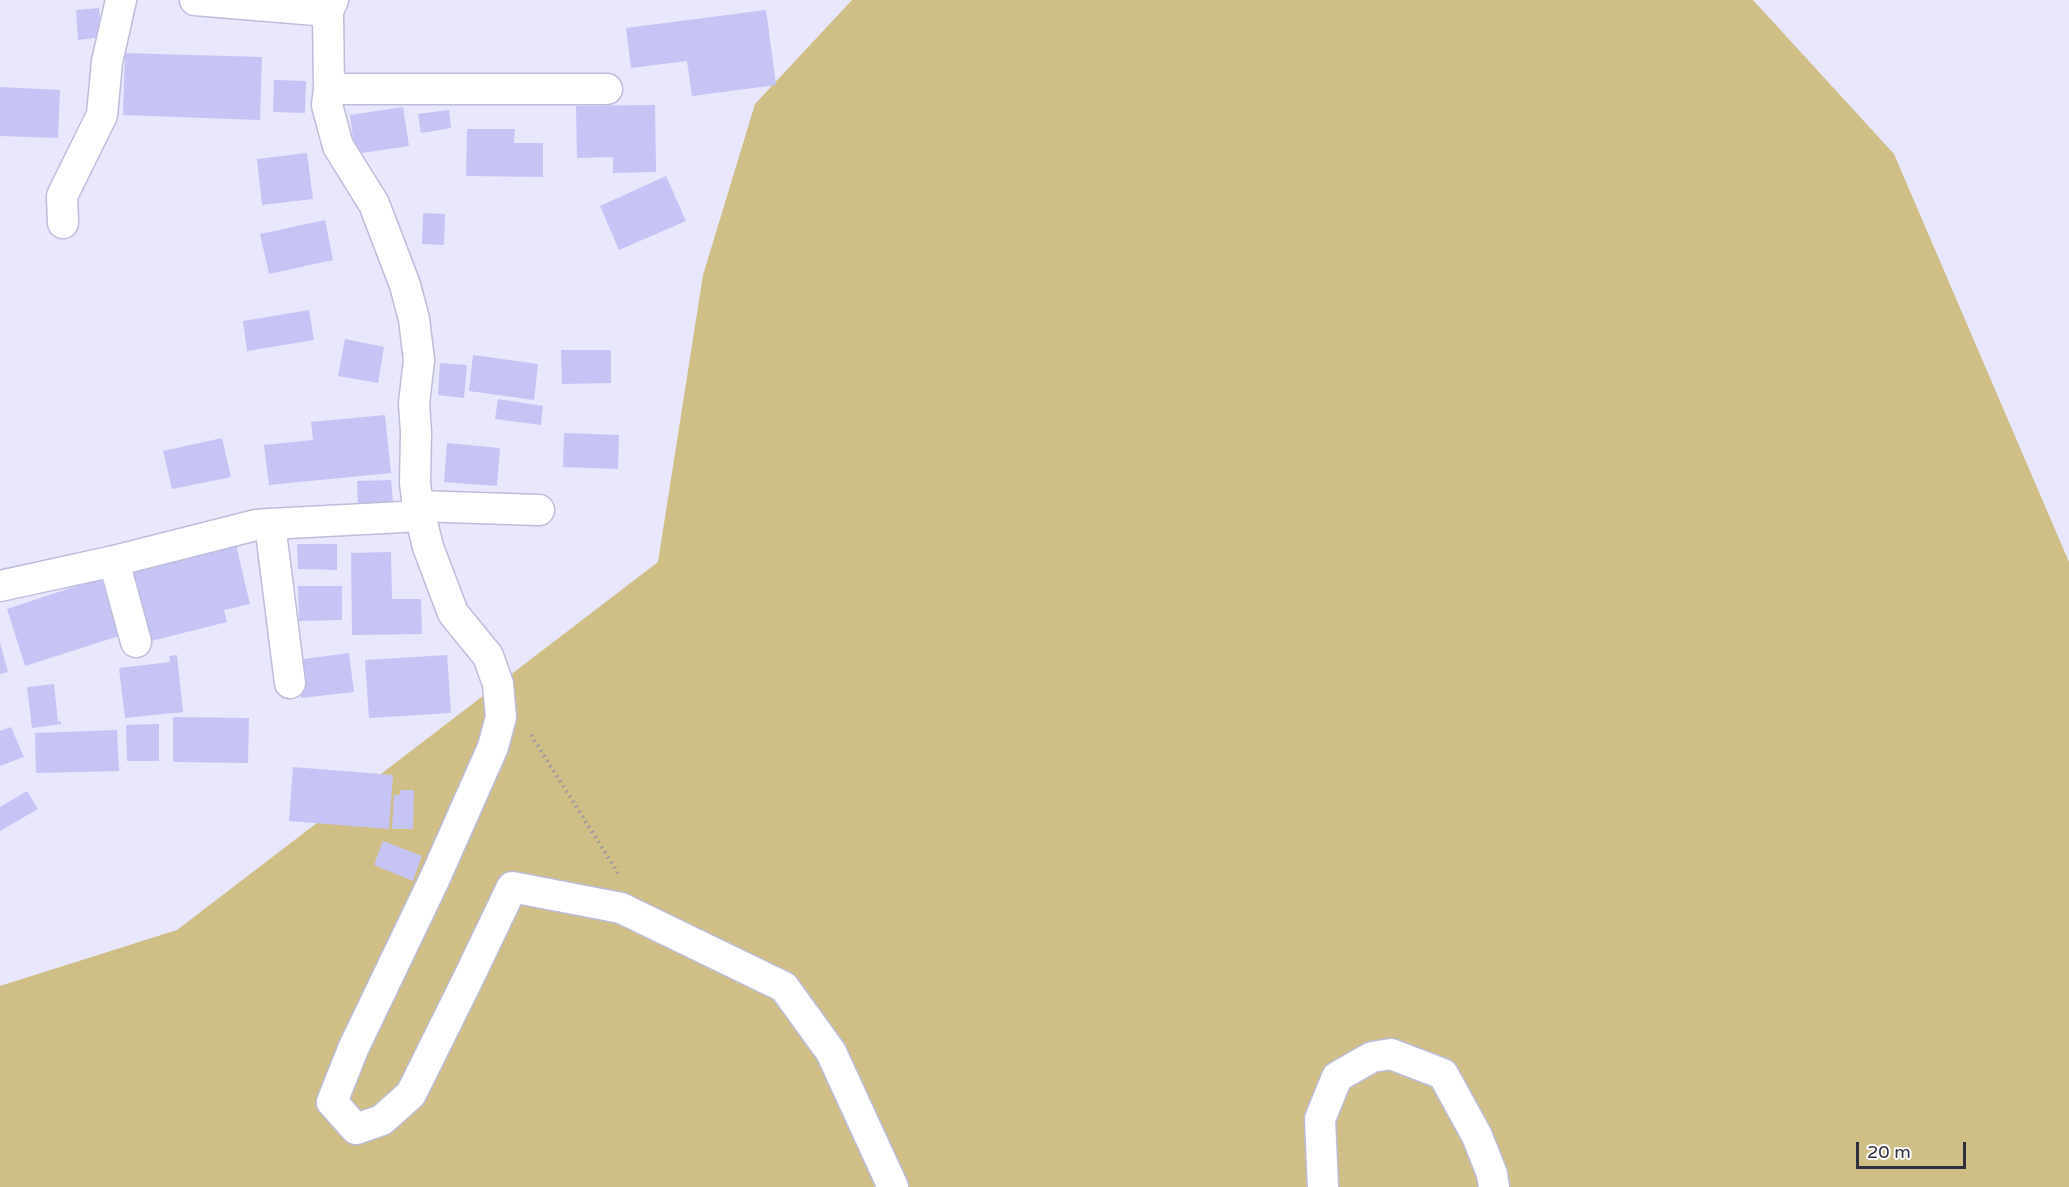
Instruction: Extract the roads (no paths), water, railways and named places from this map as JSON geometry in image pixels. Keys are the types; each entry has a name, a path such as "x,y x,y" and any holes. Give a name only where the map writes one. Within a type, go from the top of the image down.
{"street":[{"path":"63,223 62,196 102,115 107,62 121,0"},
{"path":"195,0 330,5 327,105 338,146 374,204 405,285 414,319 419,360 414,403 415,483 419,511 428,547 453,613 488,656 498,684 501,717 493,747 435,878 352,1049 332,1102 356,1129 382,1120 411,1094 512,887 621,908 784,987 831,1052 893,1187"},
{"path":"329,90 607,89"},
{"path":"0,586 114,561 256,525 419,511 538,510"},
{"path":"270,524 290,683"},
{"path":"114,561 136,642"},
{"path":"1323,1187 1320,1119 1337,1077 1372,1057 1391,1054 1443,1074 1477,1136 1492,1174 1494,1187"}]}
